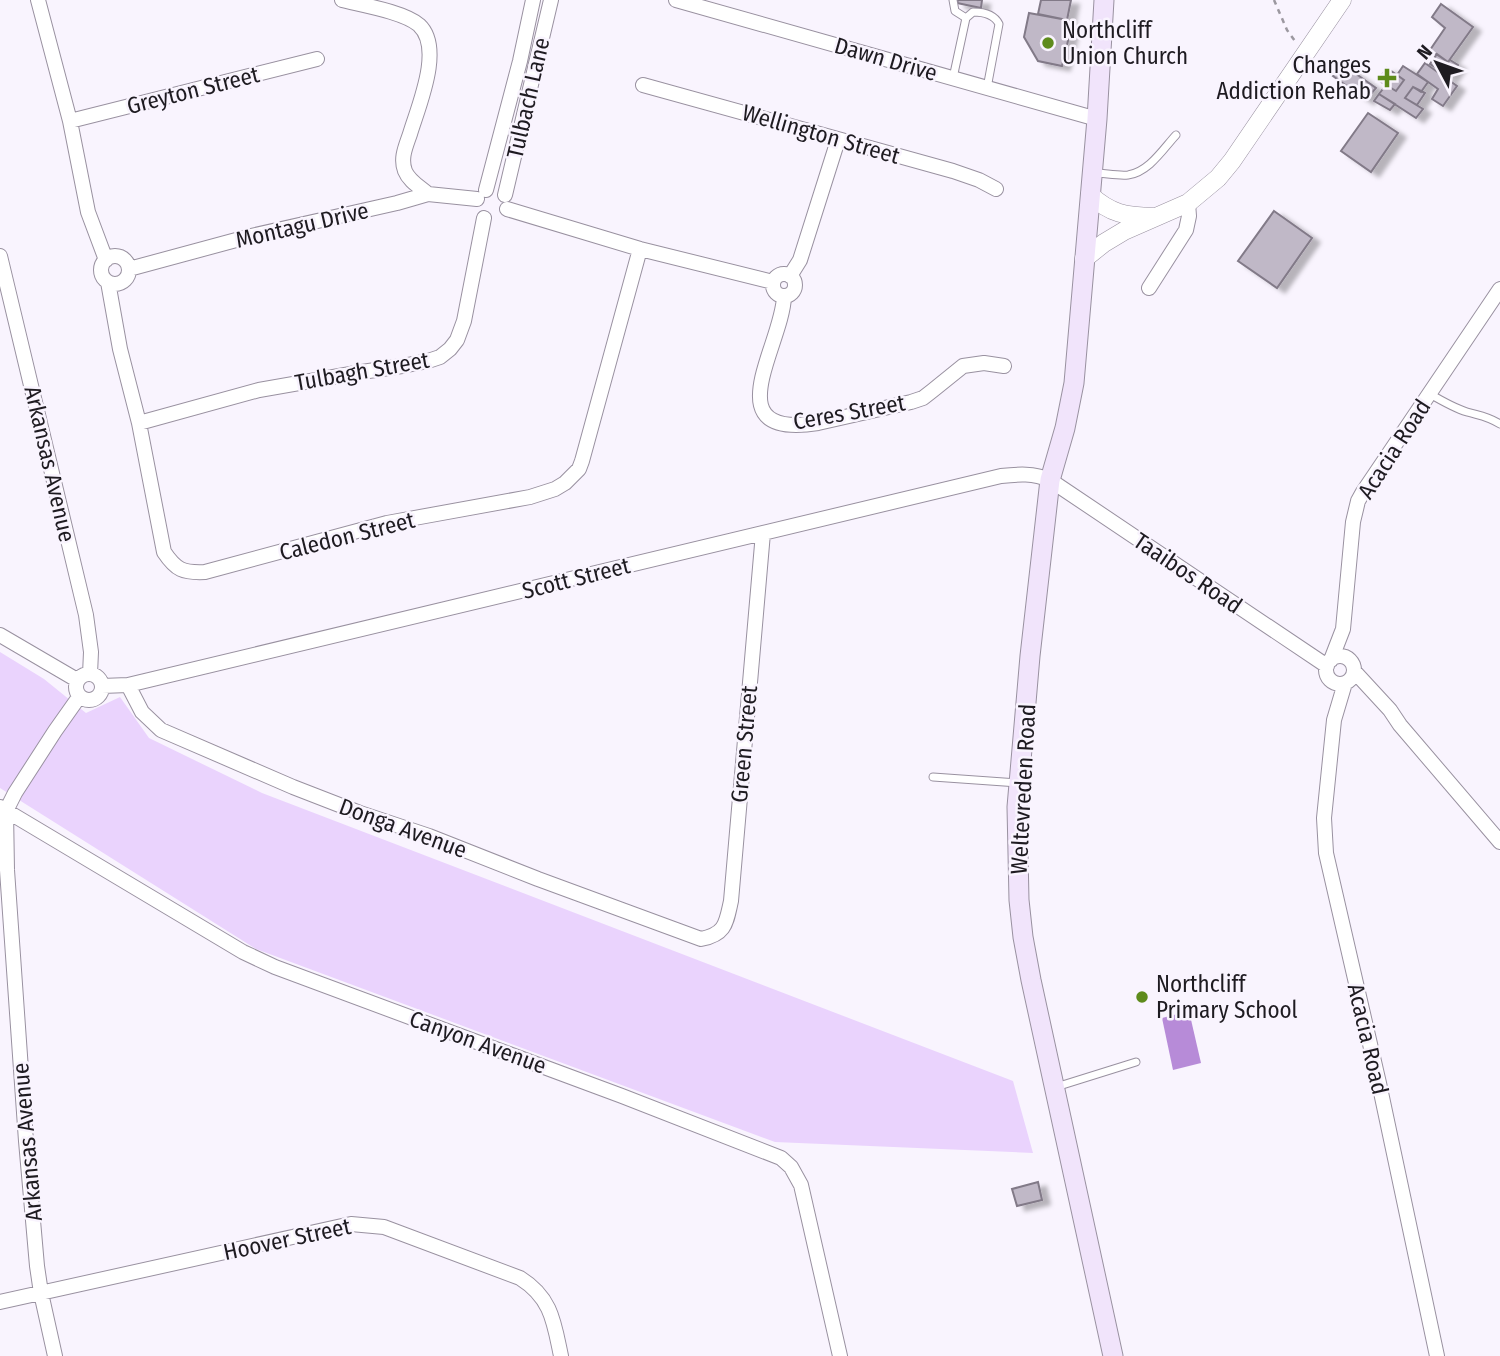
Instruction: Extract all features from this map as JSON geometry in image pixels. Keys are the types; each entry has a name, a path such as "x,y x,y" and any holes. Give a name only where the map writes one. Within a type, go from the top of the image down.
{"main road":[{"name":"Weltevreden Road","path":"1104,0 1097,119 1074,383 1050,480 1019,783 1017,860 1022,925 1031,981 1113,1356"}],"street":[{"path":"38,0 70,121 88,212 106,260"},
{"path":"342,0 391,13 416,23 427,36 428,74 403,155 406,173 428,194"},
{"name":"Tulbach Lane","path":"482,194 533,0"},
{"name":"Tulbach Lane","path":"506,202 551,0"},
{"name":"Dawn Drive","path":"676,0 1097,119"},
{"path":"1084,259 1104,243 1188,202 1218,178 1342,0"},
{"path":"525,37 541,41"},
{"name":"Greyton Street","path":"70,121 317,58"},
{"name":"Wellington Street","path":"643,85 953,171 996,189"},
{"path":"790,276 800,260 838,140"},
{"path":"506,202 503,215 491,220 484,218 476,206 482,194 493,188 499,190 506,202 640,250 773,282"},
{"name":"Montagu Drive","path":"129,269 251,236 428,194 482,194"},
{"path":"1090,195 1112,211 1153,217"},
{"path":"1149,288 1186,230 1188,202"},
{"name":"Tulbagh Street","path":"139,423 259,390 440,357 457,340 464,321 484,218"},
{"name":"Caledon Street","path":"108,282 164,552 180,570 192,573 205,572 387,523 530,497 555,489 572,477 582,461 640,250"},
{"name":"Arkansas Avenue","path":"0,256 86,614 91,652 84,677"},
{"path":"111,257 125,260 129,274 122,282 108,282 102,274 106,260 111,257"},
{"path":"782,274 790,276 795,289 784,297 775,293 773,282 782,274"},
{"name":"Acacia Road","path":"1437,1356 1379,1083 1326,853 1324,818 1334,720 1329,669 1343,629 1353,522 1358,501 1500,289"},
{"name":"Ceres Street","path":"784,297 782,316 759,394 763,411 772,421 782,425 818,423 911,402 923,398 963,366 984,363 1004,366"},
{"name":"Scott Street","path":"103,686 128,685 1001,476 1038,475 1050,480"},
{"name":"Taaibos Road","path":"1050,480 1329,669"},
{"name":"Green Street","path":"701,939 715,936 721,930 727,922 731,901 763,533"},
{"name":"Acacia Road","path":"1334,720 1350,674 1343,629"},
{"path":"0,635 84,677 100,679 103,686 97,699 88,701 79,697 76,689 84,677"},
{"path":"1350,674 1335,683 1329,669 1336,657 1341,656 1350,674 1390,710 1500,842"},
{"name":"Donga Avenue","path":"128,685 142,712 161,730 360,813 429,836 701,939"},
{"name":"Arkansas Avenue","path":"55,1356 41,1293 28,1169 3,809 79,697"},
{"name":"Canyon Avenue","path":"3,809 243,952 275,967 781,1158 791,1167 801,1185 839,1356"},
{"name":"Hoover Street","path":"0,1302 351,1224 373,1225 526,1282 541,1296 552,1314 561,1356"}],"lane":[{"path":"953,0 955,11 966,18"},
{"path":"953,78 966,18 974,12 993,15 999,24 987,88"},
{"path":"1092,173 1128,174 1141,170 1177,135"},
{"path":"1429,393 1444,402 1467,412 1486,416 1500,424"},
{"path":"933,777 1019,783"},
{"path":"1055,1088 1136,1062"}],"path":[{"path":"1274,0 1287,30 1305,55"}],"shaded area":[{"path":"0,652 44,679 86,713 120,697 149,738 262,793 1013,1081 1033,1153 775,1142 256,949 0,788"},
{"path":"1189,1011 1201,1063 1173,1070 1162,1018"}],"building":[{"path":"958,0 982,0 981,8 957,3"},
{"path":"1041,0 1071,0 1067,20 1038,14"},
{"path":"1441,4 1473,27 1448,62 1430,50 1445,28 1432,17"},
{"path":"1029,13 1067,20 1072,24 1062,66 1038,61 1024,37"},
{"path":"1437,54 1458,65 1450,77 1430,64"},
{"path":"1425,63 1457,86 1443,106 1432,99 1438,89 1417,74"},
{"path":"1342,64 1376,88 1366,100 1333,76"},
{"path":"1403,66 1428,82 1421,92 1413,87 1405,98 1423,109 1416,118 1379,94 1386,85 1396,91 1404,80 1397,75"},
{"path":"1387,68 1404,80 1396,91 1378,80"},
{"path":"1413,87 1425,93 1417,105 1405,98"},
{"path":"1379,94 1395,104 1390,110 1374,101"},
{"path":"1368,113 1398,133 1371,172 1341,151"},
{"path":"1274,211 1312,238 1277,288 1238,261"},
{"path":"1038,1182 1042,1200 1017,1206 1012,1189"}],"place":[{"name":"Northcliff Union Church","path":"1048,43"},
{"name":"Changes Addiction Rehab","path":"1387,78"},
{"name":"Northcliff Primary School","path":"1142,997"}]}
